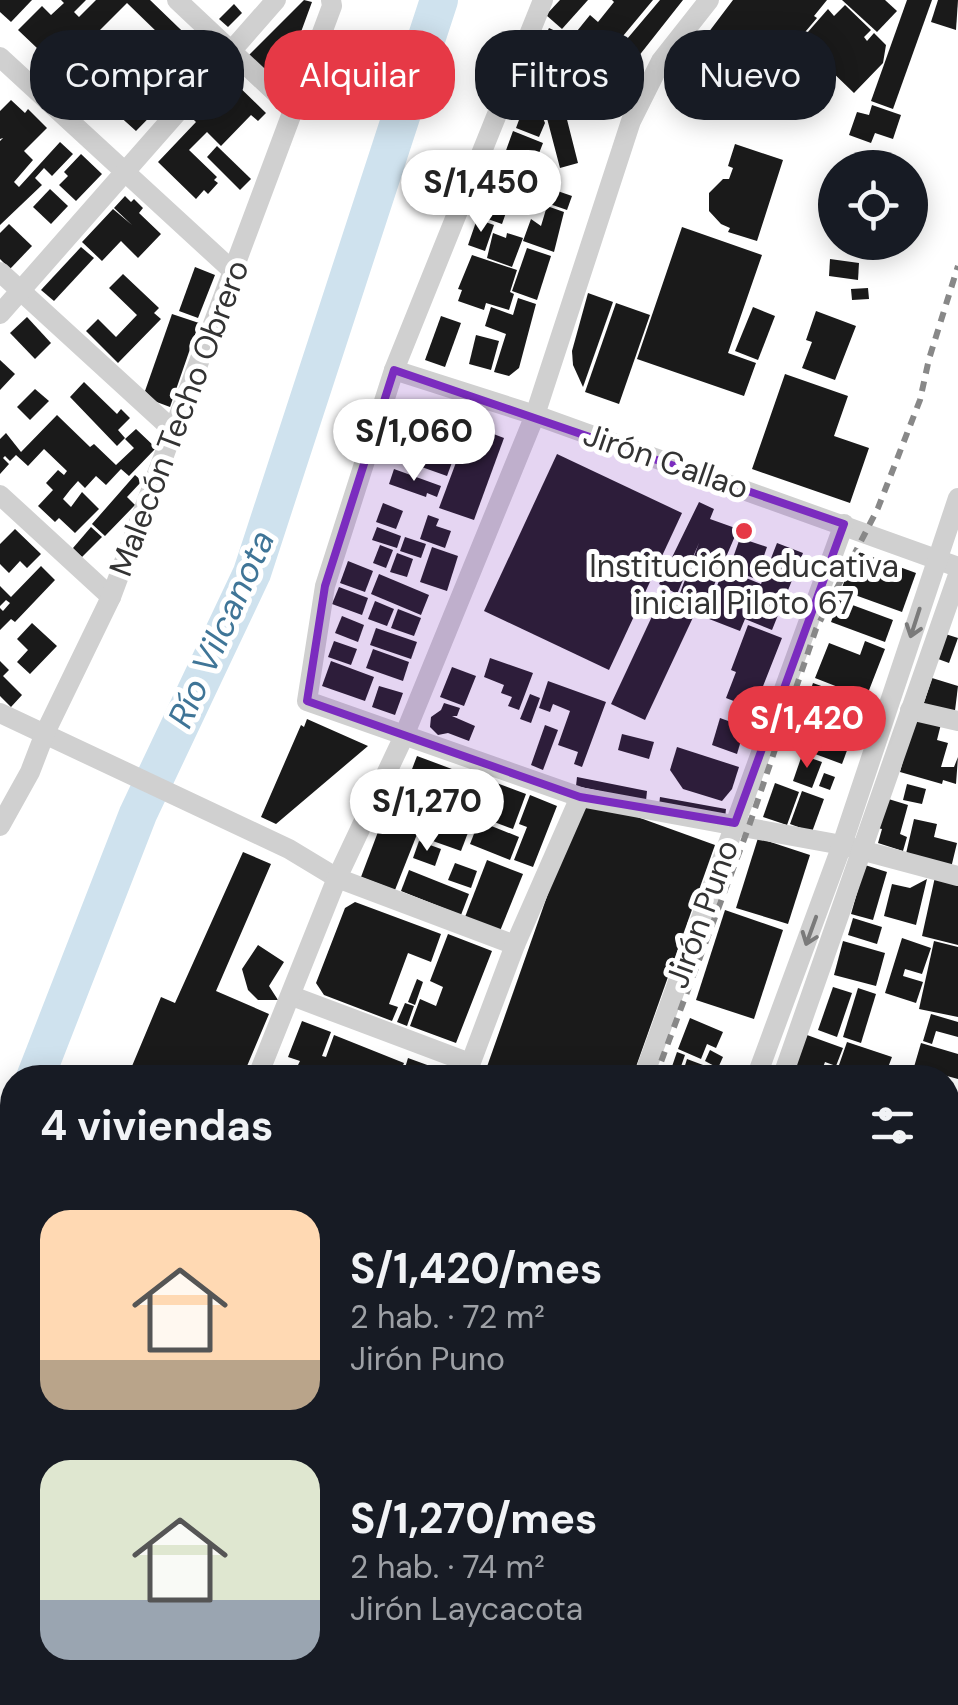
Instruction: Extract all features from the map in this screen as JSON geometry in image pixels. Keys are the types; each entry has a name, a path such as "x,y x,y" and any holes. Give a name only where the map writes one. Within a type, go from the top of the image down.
{"street":[{"path":"177,0 208,30"},
{"path":"244,37 276,0"},
{"name":"Malecón Techo Obrero","path":"323,30 331,0"},
{"path":"543,0 394,370 325,586 307,701 580,797 852,848 958,876"},
{"path":"263,1065 337,878 404,736 535,415 631,121 661,61 709,0"},
{"path":"0,57 234,273"},
{"path":"244,64 264,82"},
{"path":"0,314 171,120"},
{"name":"Malecón Techo Obrero","path":"0,826 30,772 45,733 112,598 288,120"},
{"path":"0,272 175,432"},
{"name":"Jirón Callao","path":"394,370 535,415 844,524 958,571"},
{"path":"0,495 112,598"},
{"path":"786,1065 936,560 958,498"},
{"name":"Jirón Puno","path":"648,1065 844,524"},
{"path":"761,1065 910,710 958,571"},
{"path":"910,710 958,722"},
{"path":"0,713 289,848 337,878 515,944"},
{"path":"469,1065 515,944 580,797"},
{"path":"292,996 455,1065"}],"highlighted area":[{"path":"394,370 844,524 735,823 580,797 307,701 325,586"}],"building":[{"path":"0,0 32,0 11,22 0,12"},
{"path":"61,0 86,0 74,12 79,17 96,0 150,0 181,30 155,30 127,3 100,30 30,30 30,41 18,30 42,6 51,15 64,3"},
{"path":"304,0 312,2 302,30 274,30"},
{"path":"560,0 588,0 562,29 546,15"},
{"path":"653,0 628,30 578,30 590,15 598,22 614,2"},
{"path":"660,0 683,0 644,49 644,30 635,30"},
{"path":"733,0 827,0 807,30 710,30"},
{"path":"842,0 885,0 897,11 877,32"},
{"path":"907,0 932,0 893,109 871,101"},
{"path":"938,0 958,0 956,30 931,22"},
{"path":"234,4 242,13 228,27 219,19"},
{"path":"845,5 871,30 864,37 867,41 874,33 886,45 883,63 854,93 836,76 836,30 810,30 828,9 834,16"},
{"path":"264,40 264,71 248,56"},
{"path":"244,92 264,111 258,121 251,115 221,146 207,132 189,150 217,177 214,180 218,183 208,194 204,190 196,199 158,162 196,122 244,120"},
{"path":"11,100 25,113 30,111 30,120 39,120 47,128 24,151 33,160 14,182 19,187 60,142 73,154 52,176 44,168 35,178 42,185 0,225 3,138 0,139 0,111"},
{"path":"872,105 901,115 893,139 875,133 871,143 849,135 857,112 869,115"},
{"path":"124,120 147,120 136,131"},
{"path":"519,120 545,123 539,137 516,128"},
{"path":"547,120 567,120 578,163 560,168"},
{"path":"513,131 543,143 536,161 555,168 549,185 520,173 502,224 482,217"},
{"path":"735,144 783,160 757,241 728,232 730,228 709,211 709,193 723,179 729,179 733,168 728,166"},
{"path":"217,146 251,179 240,190 207,157"},
{"path":"81,154 102,174 76,201 59,185 68,176 64,172"},
{"path":"546,187 572,196 567,210 541,201"},
{"path":"50,189 68,206 51,224 33,207"},
{"path":"125,196 143,208 139,213 161,234 138,258 121,241 102,261 82,242 113,209 132,225 114,208"},
{"path":"547,206 564,212 554,252 523,241 531,219 541,226"},
{"path":"477,219 494,225 485,251 468,245"},
{"path":"9,224 32,246 10,269 0,259 0,233"},
{"path":"682,227 762,255 728,353 756,363 744,396 637,359"},
{"path":"493,233 523,238 512,267 487,258"},
{"path":"81,247 94,258 54,301 41,290"},
{"path":"527,248 551,256 537,300 512,291"},
{"path":"472,255 517,270 509,310 486,303 484,310 458,301 462,290 458,289"},
{"path":"830,260 859,263 858,280 829,276"},
{"path":"195,267 215,275 198,318 179,311"},
{"path":"123,274 159,308 154,313 161,319 118,363 86,331 98,319 116,337 137,315 109,288"},
{"path":"868,288 869,299 852,300 851,289"},
{"path":"588,293 613,302 583,387 573,365 572,351"},
{"path":"518,298 536,304 519,368 509,376 494,372 506,334 485,326 491,307 513,315"},
{"path":"616,303 650,315 619,404 585,392"},
{"path":"753,307 775,316 758,360 735,351"},
{"path":"816,311 856,326 835,380 802,368 812,342 806,340"},
{"path":"172,314 199,323 170,407 154,401 145,391"},
{"path":"441,316 461,323 445,367 425,360"},
{"path":"27,317 51,343 35,359 10,333"},
{"path":"476,335 499,341 491,370 469,364"},
{"path":"0,360 15,374 0,390"},
{"path":"785,374 848,396 834,436 869,448 850,503 752,469"},
{"path":"84,382 117,414 121,409 130,418 118,430 125,438 117,446 70,397"},
{"path":"35,389 49,401 30,420 17,407"},
{"path":"419,409 450,419 444,436 414,426"},
{"path":"57,415 90,447 94,444 116,465 134,448 125,439 136,429 156,448 129,476 121,469 106,485 96,476 85,488 78,481 63,499 71,507 82,492 99,509 75,533 38,506 53,490 46,483 58,470 64,475 67,471 44,449 28,466 16,455 10,461 5,456 9,464 0,474 0,439 6,433 21,452"},
{"path":"470,425 504,438 474,520 439,508"},
{"path":"413,430 458,446 447,476 402,460"},
{"path":"557,454 682,513 609,670 484,611"},
{"path":"394,469 441,486 437,497 389,484"},
{"path":"135,475 142,481 127,497 135,505 105,536 92,524"},
{"path":"699,502 714,509 710,519 738,529 706,604 680,593 699,543 677,594 659,584"},
{"path":"383,503 403,511 396,529 376,522"},
{"path":"428,515 439,519 436,526 451,531 445,548 420,539"},
{"path":"91,527 102,537 82,557 73,548"},
{"path":"377,527 401,536 397,548 372,540"},
{"path":"15,529 41,554 27,568 20,561 9,573 0,564 0,544"},
{"path":"405,537 426,544 421,558 400,551"},
{"path":"740,538 767,547 756,579 729,569"},
{"path":"777,543 803,553 772,630 745,619 740,631 704,617 724,569 761,584"},
{"path":"380,545 393,550 386,568 373,563"},
{"path":"432,547 458,556 447,591 420,582"},
{"path":"856,551 916,573 902,612 841,590"},
{"path":"397,553 413,559 407,577 390,572"},
{"path":"348,561 373,571 365,592 340,583"},
{"path":"41,566 55,580 15,622 11,619 0,630 0,608 3,611 10,603 6,600 0,606 0,586 11,597"},
{"path":"379,574 429,595 421,615 371,594"},
{"path":"339,587 368,598 362,615 332,604"},
{"path":"662,595 696,611 645,720 611,704"},
{"path":"839,600 893,620 885,642 831,622"},
{"path":"375,601 394,609 387,626 368,619"},
{"path":"398,609 421,618 414,636 391,628"},
{"path":"342,616 364,625 358,642 335,633"},
{"path":"32,623 57,646 30,674 17,662 28,650 17,639"},
{"path":"748,625 782,638 754,709 726,698 736,672 731,670"},
{"path":"376,628 417,642 411,659 370,645"},
{"path":"939,632 958,638 949,663 930,656"},
{"path":"334,641 357,649 351,665 328,657"},
{"path":"865,641 885,649 866,698 815,678 829,643 860,655"},
{"path":"373,649 409,662 403,681 366,668"},
{"path":"490,658 533,673 519,710 508,706 512,697 501,693 504,685 484,677"},
{"path":"0,661 9,670 3,676 22,695 11,707 0,696"},
{"path":"331,661 374,677 365,701 322,686"},
{"path":"452,667 476,676 464,706 440,697"},
{"path":"932,678 958,686 954,719 922,709"},
{"path":"548,681 606,702 582,767 574,764 578,752 558,745 570,711 553,704 550,712 539,708"},
{"path":"813,683 865,702 842,764 791,745"},
{"path":"379,686 403,693 395,715 372,707"},
{"path":"530,694 540,698 531,723 520,719"},
{"path":"444,703 460,708 457,716 452,716 475,726 469,741 448,733 438,735 430,727 431,717"},
{"path":"915,716 941,724 937,740 948,743 941,767 954,767 958,757 956,784 900,772"},
{"path":"720,718 745,727 737,754 712,745"},
{"path":"307,719 368,746 276,824 261,817"},
{"path":"545,725 558,730 543,770 531,765"},
{"path":"622,734 654,742 649,759 618,750"},
{"path":"677,747 739,767 732,789 722,801 683,789 670,770"},
{"path":"802,755 822,762 812,788 793,781"},
{"path":"417,756 468,775 462,792 448,788 437,811 401,798"},
{"path":"824,773 835,777 830,790 819,786"},
{"path":"577,777 647,791 646,801 576,786"},
{"path":"494,782 526,794 513,829 481,817"},
{"path":"775,783 799,792 787,825 763,817"},
{"path":"907,784 926,789 922,804 903,800"},
{"path":"802,791 824,799 812,832 790,824"},
{"path":"530,795 557,806 533,867 514,860 527,827 519,824"},
{"path":"582,797 715,845 637,1065 488,1065"},
{"path":"660,797 726,809 725,818 659,806"},
{"path":"882,797 908,805 900,834 907,837 903,851 878,843 882,829 873,827"},
{"path":"390,800 425,814 395,890 361,877"},
{"path":"438,818 469,830 461,851 430,840"},
{"path":"914,819 937,824 934,837 957,843 951,868 905,858"},
{"path":"479,821 519,837 510,860 470,844"},
{"path":"758,838 810,855 788,924 736,908"},
{"path":"419,841 441,849 435,866 413,858"},
{"path":"243,852 271,864 216,991 269,1014 247,1065 132,1065 161,997 175,1003"},
{"path":"487,860 523,874 500,931 465,917"},
{"path":"455,863 477,871 471,888 448,880"},
{"path":"865,865 887,872 873,920 851,914"},
{"path":"409,870 469,894 461,915 401,891"},
{"path":"935,877 958,883 958,945 922,936"},
{"path":"927,879 916,925 884,916 892,884 910,888"},
{"path":"355,902 441,934 431,962 408,953 389,1004 398,1007 392,1021 324,995 316,983 345,908"},
{"path":"725,910 783,930 754,1019 696,1000"},
{"path":"853,918 882,927 877,944 848,935"},
{"path":"448,934 492,951 456,1043 410,1026 420,999 436,1006 443,987 430,981"},
{"path":"902,938 931,948 922,974 905,969 903,976 923,982 916,1003 885,993"},
{"path":"843,941 885,953 876,986 834,975"},
{"path":"934,941 958,947 958,1017 919,1009"},
{"path":"258,945 284,962 269,986 278,1000 258,1000 248,990 242,969"},
{"path":"417,979 423,982 415,1005 408,1002"},
{"path":"833,987 852,993 837,1037 818,1030"},
{"path":"858,988 876,994 861,1043 843,1037"},
{"path":"405,1003 414,1006 407,1026 397,1022"},
{"path":"931,1014 958,1022 958,1037 936,1031 932,1044 923,1041"},
{"path":"690,1018 723,1032 716,1048 707,1044 701,1059 678,1049"},
{"path":"302,1021 331,1032 322,1056 326,1057 334,1035 404,1063 298,1065 300,1061 288,1057"},
{"path":"807,1035 843,1048 836,1065 796,1065"},
{"path":"847,1042 892,1057 889,1065 839,1065"},
{"path":"921,1043 958,1054 958,1065 915,1065"},
{"path":"710,1050 723,1057 719,1065 705,1061"},
{"path":"677,1052 685,1055 682,1065 672,1065"},
{"path":"408,1058 427,1065 406,1065"}],"waterway":[{"name":"Río Vilcanota","path":"40,1065 138,814 252,573 439,0"}],"railway":[{"path":"660,1065 749,826 816,629 878,508 920,400 958,266"}],"place":[{"name":"Institución educativa inicial Piloto 67","path":"744,531"}]}
